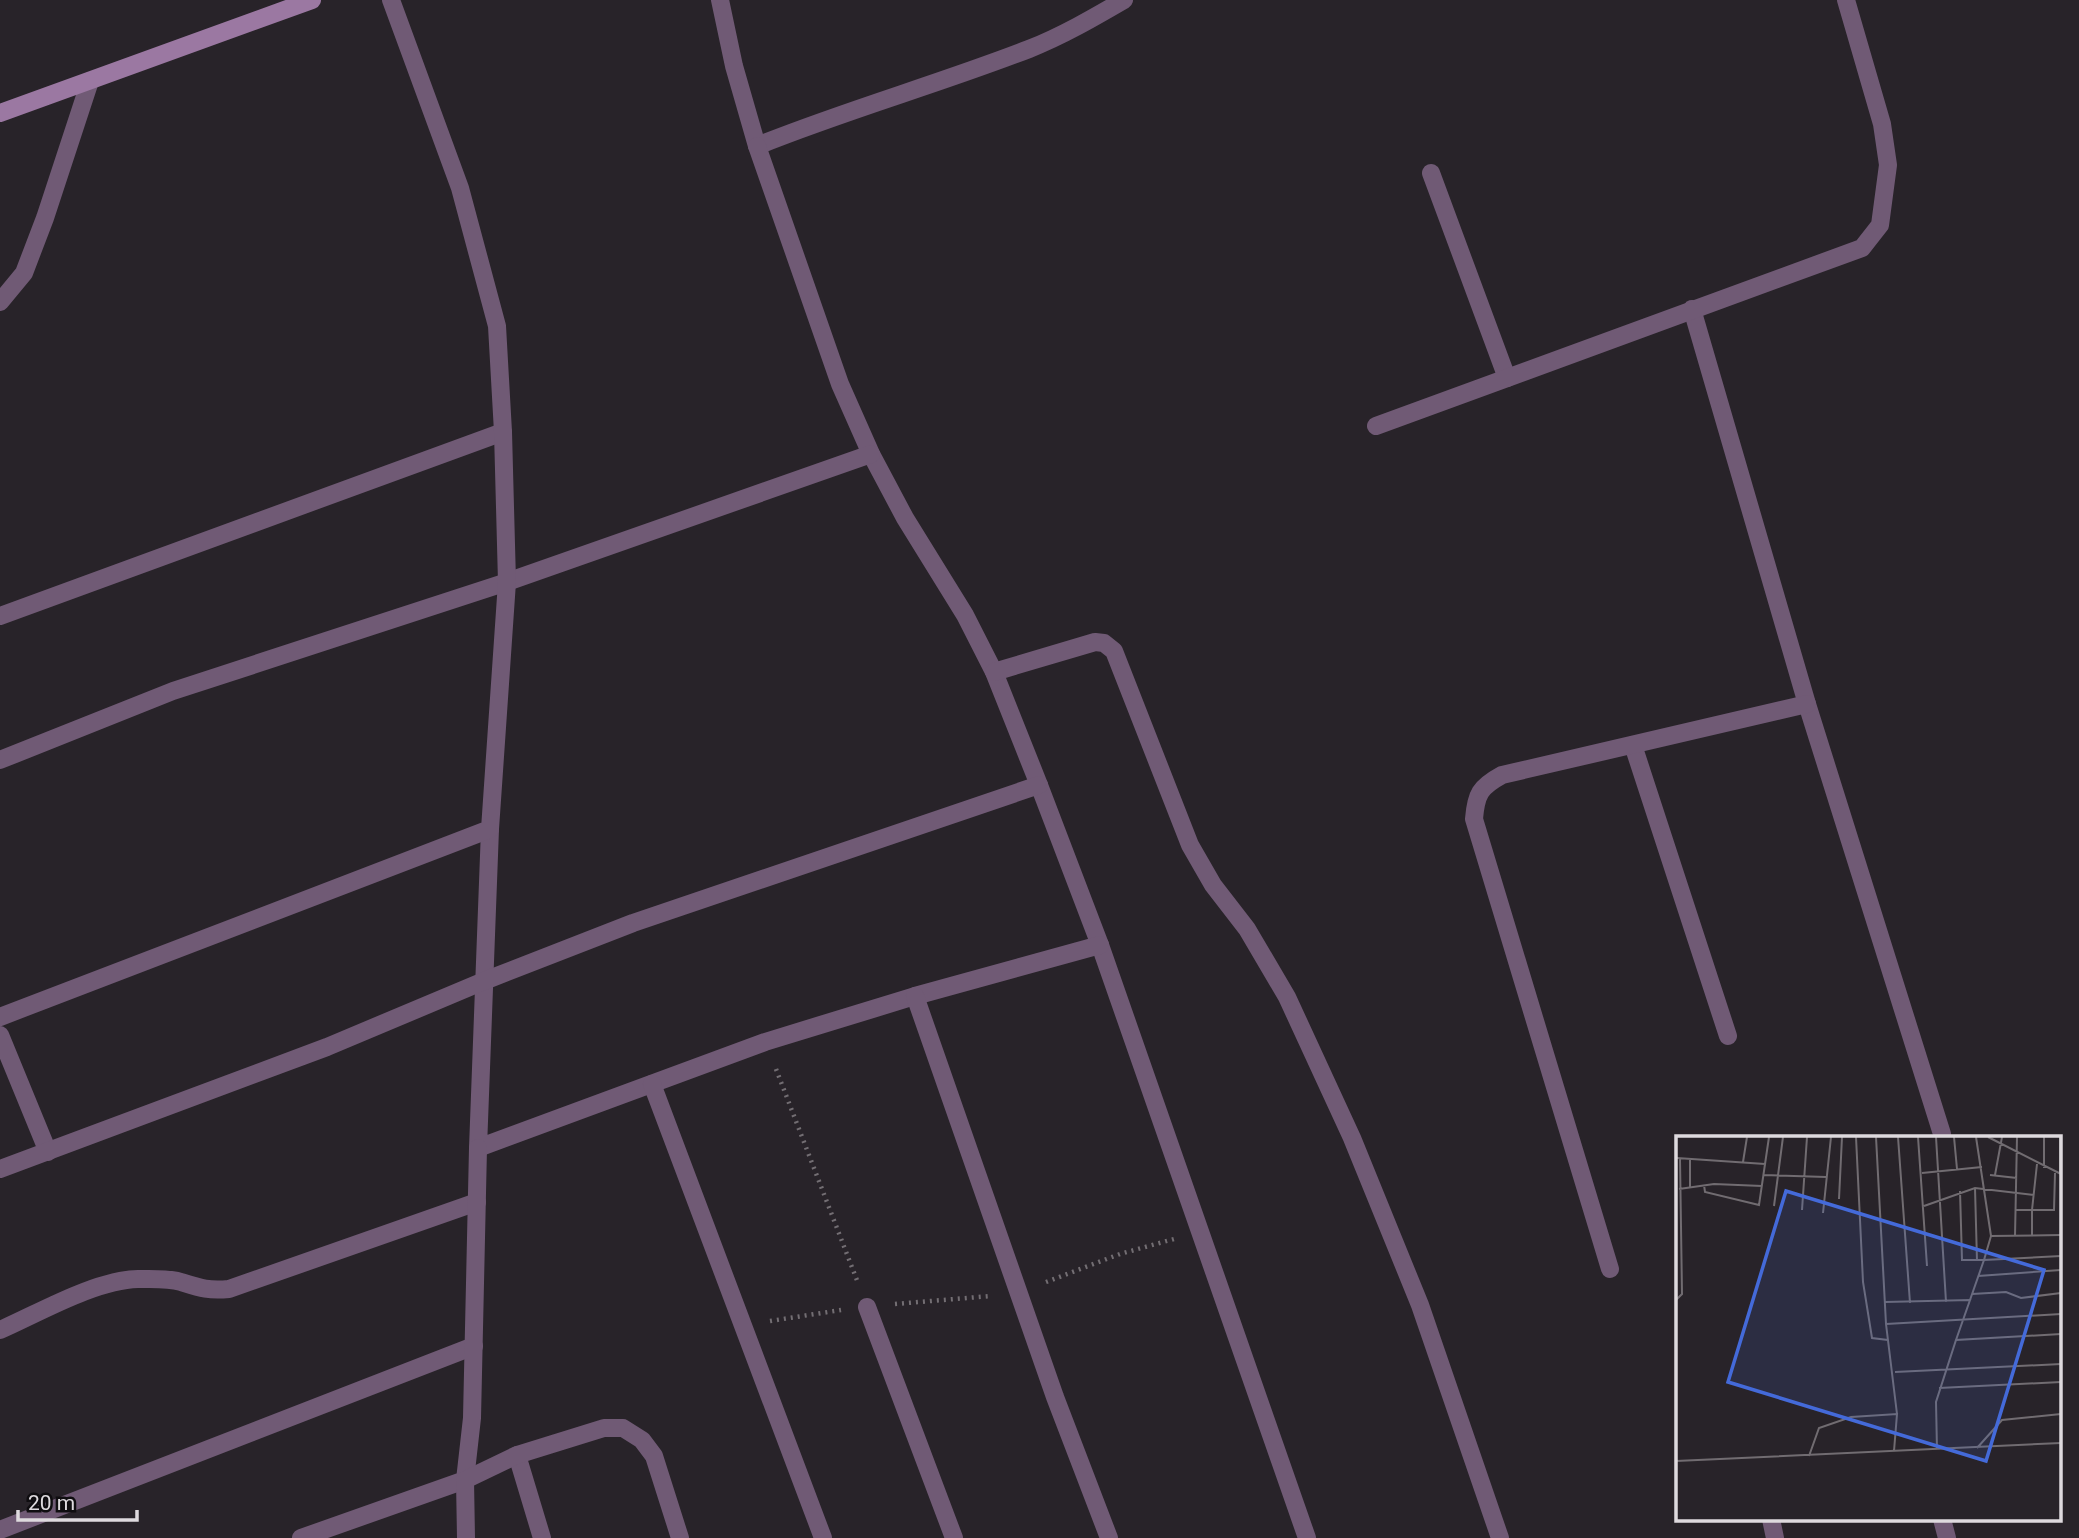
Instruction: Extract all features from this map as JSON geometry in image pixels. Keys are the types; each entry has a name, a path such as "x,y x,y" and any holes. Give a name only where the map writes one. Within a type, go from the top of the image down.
{"street":[{"path":"0,113 312,0"},
{"path":"391,0 460,188 485,278 497,326 503,432 507,582 490,829 478,1148 472,1418 465,1480 466,1538"},
{"path":"720,0 734,66 757,146 841,384 872,454 905,518 965,615 994,673 1100,945 1307,1538"},
{"path":"757,146 1030,48 1088,21 1124,0"},
{"path":"1376,426 1862,248 1880,225 1886,196 1888,164 1882,124 1846,0"},
{"path":"0,302 24,273 46,218 90,80"},
{"path":"1431,173 1507,378"},
{"path":"1692,309 1808,704 1942,1134"},
{"path":"0,616 503,432"},
{"path":"0,760 173,691 507,582 872,454"},
{"path":"994,673 1083,645 1104,643 1114,651 1190,845 1213,885 1247,929 1287,997 1348,1128 1420,1305 1500,1538"},
{"path":"1609,1269 1474,819 1475,800 1485,785 1502,775 1808,704"},
{"path":"1633,745 1728,1036"},
{"path":"0,1169 327,1047 484,981 634,923 1039,785"},
{"path":"0,1017 490,829"},
{"path":"478,1148 765,1042 915,996 1100,945"},
{"path":"915,996 1055,1397 1109,1538"},
{"path":"0,1035 48,1152"},
{"path":"652,1084 823,1538"},
{"path":"0,1330 106,1284 135,1279 162,1280 180,1281 195,1288 229,1289 477,1202"},
{"path":"867,1307 954,1538"},
{"path":"0,1530 474,1346"},
{"path":"301,1538 465,1480 517,1455 604,1428 623,1428 642,1440 654,1456 680,1538"},
{"path":"517,1455 542,1538"},
{"path":"1772,1520 1775,1538"},
{"path":"1942,1520 1947,1538"}],"path":[{"path":"765,1042 867,1307"},
{"path":"741,1325 867,1307 1018,1293 1120,1254 1200,1232"}]}
